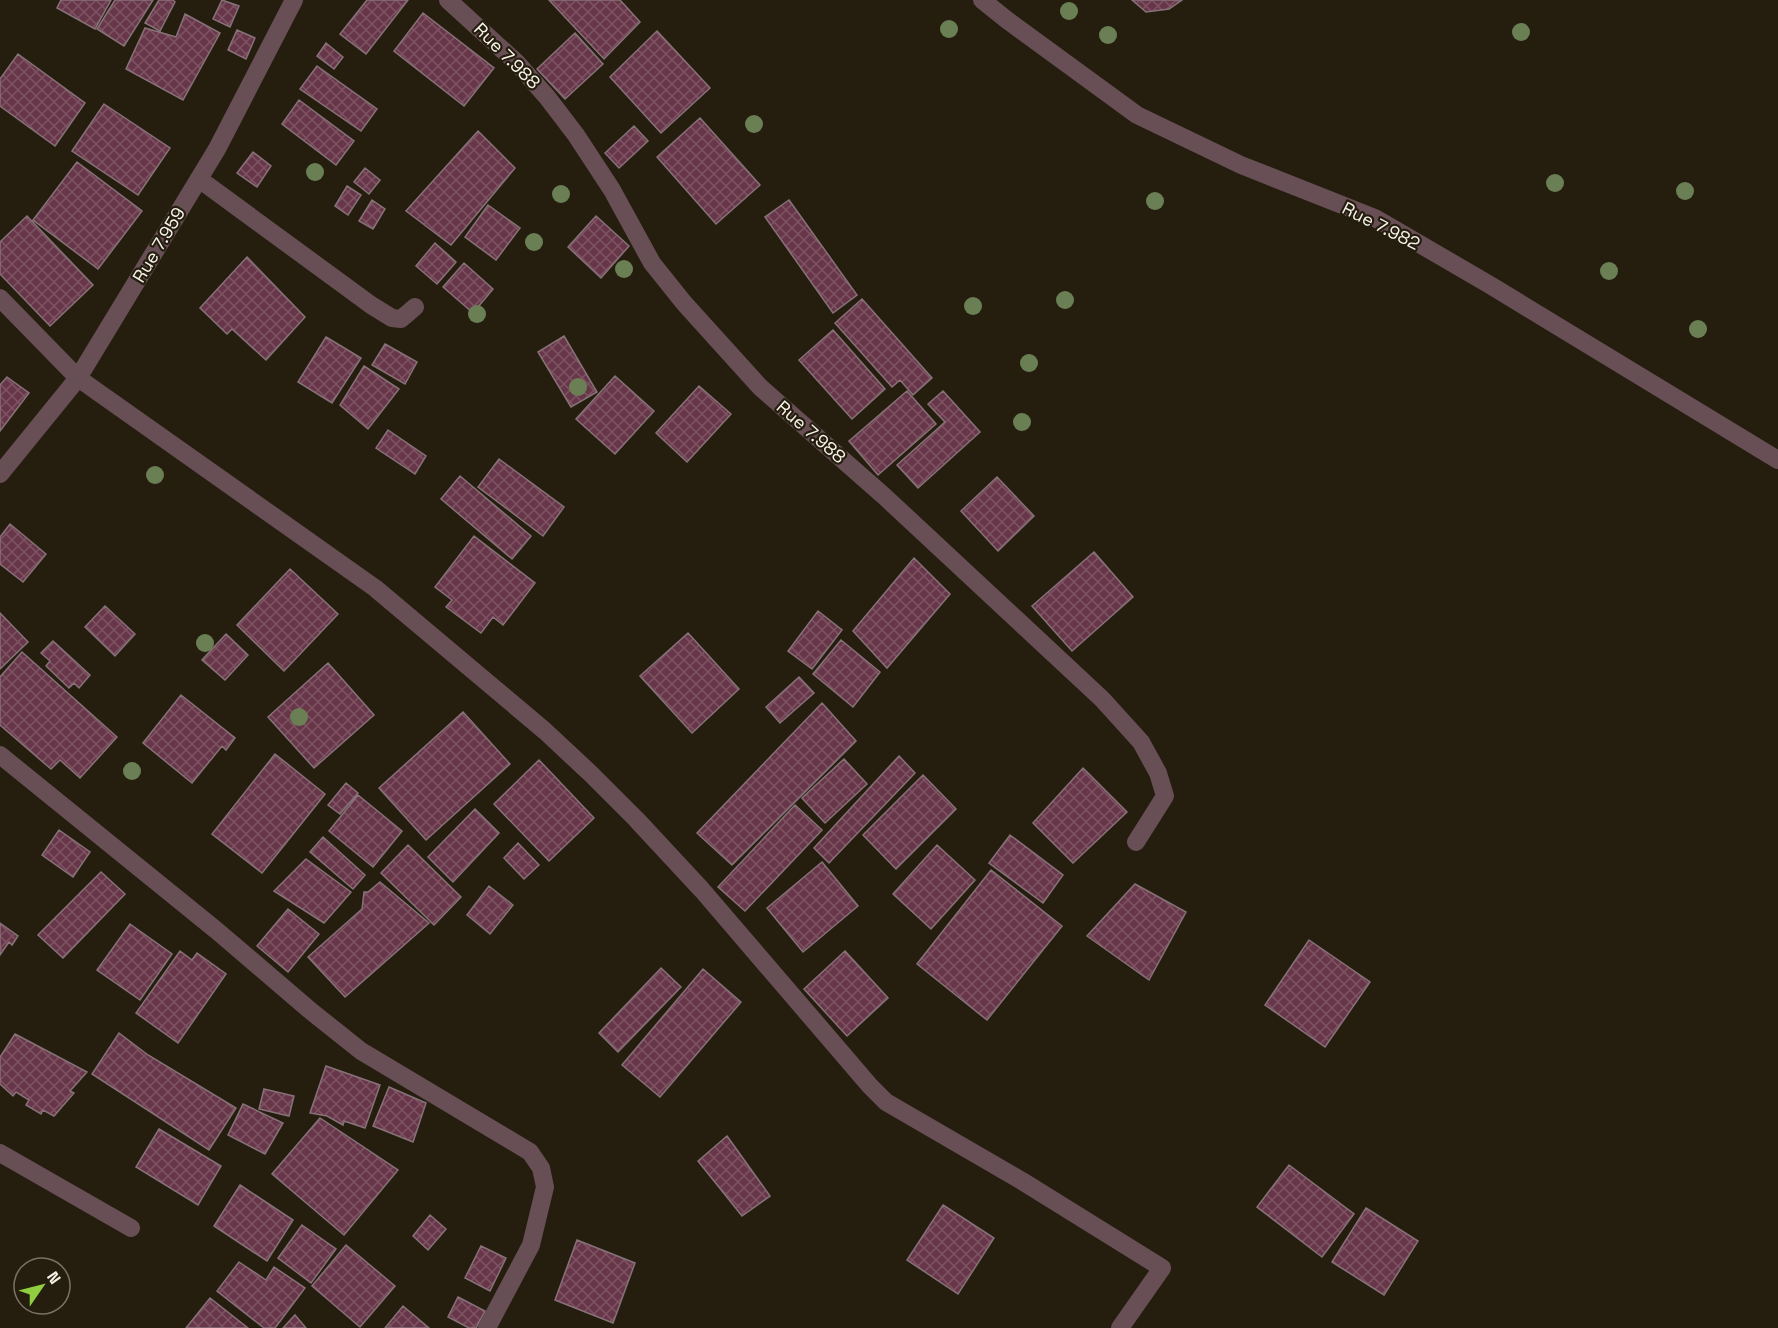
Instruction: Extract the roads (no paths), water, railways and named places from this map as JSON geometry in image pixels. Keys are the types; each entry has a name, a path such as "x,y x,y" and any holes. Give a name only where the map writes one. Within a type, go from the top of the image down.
{"street":[{"name":"Rue 7.959","path":"0,474 78,378 217,149 294,0"},
{"name":"Rue 7.988","path":"448,0 517,63 547,97 576,135 612,190 652,263 684,303 760,387 884,496 1008,610 1102,699 1141,742 1158,773 1165,796 1136,842"},
{"name":"Rue 7.982","path":"982,0 1137,115 1241,165 1375,218 1778,460"},
{"path":"199,179 392,318 401,319 415,307"},
{"path":"0,298 78,378 375,588 545,731 621,804 688,874 886,1102 1022,1181 1162,1268 1120,1328"},
{"path":"0,754 362,1051 395,1073 530,1152 541,1168 545,1187 531,1245 487,1328"},
{"path":"0,1153 131,1228"}]}
